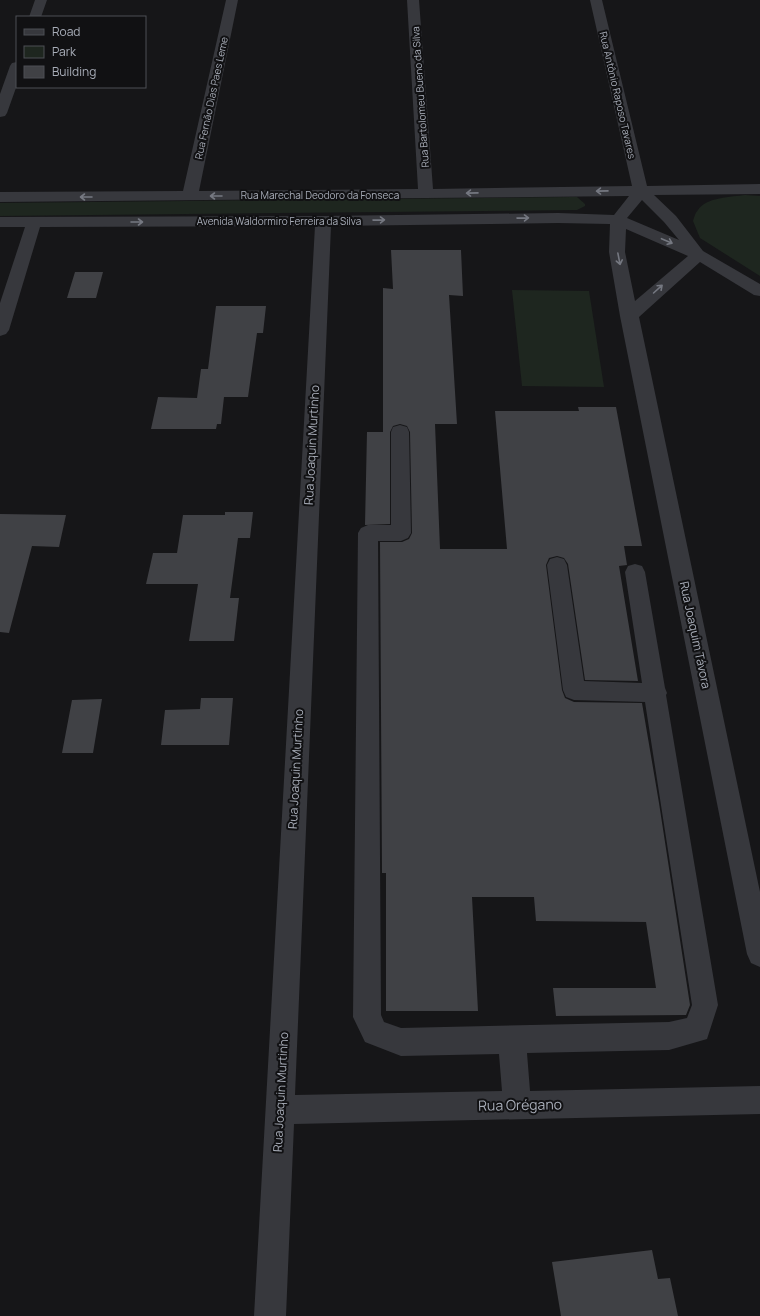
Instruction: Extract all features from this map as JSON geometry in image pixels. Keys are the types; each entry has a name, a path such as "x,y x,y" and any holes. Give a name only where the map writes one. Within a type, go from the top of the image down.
{"street":[{"path":"35,16 41,0"},
{"name":"Rua Fernão Dias Paes Leme","path":"190,196 232,0"},
{"name":"Rua Bartolomeu Bueno da Silva","path":"413,0 426,194"},
{"name":"Rua Antônio Raposo Tavares","path":"596,0 641,191"},
{"path":"0,113 16,69"},
{"path":"641,191 760,189"},
{"path":"641,191 618,220 699,255 760,292"},
{"path":"641,191 670,219 699,255"},
{"name":"Rua Marechal Deodoro da Fonseca","path":"0,197 641,191"},
{"name":"Avenida Waldormiro Ferreira da Silva","path":"0,222 323,221 558,218 618,220"},
{"name":"Rua Joaquim Távora","path":"618,220 617,252 629,316 760,954"},
{"name":"Rua Joaquin Murtinho","path":"270,1316 323,221"},
{"path":"0,330 34,222"},
{"path":"629,316 699,255"},
{"path":"400,432 401,533 368,533 367,1017 375,1032 401,1042 669,1036 697,1029 705,1005 656,693 635,572"},
{"path":"557,565 574,690 656,693"},
{"path":"512,1039 517,1105"},
{"name":"Rua Orégano","path":"280,1110 760,1100"}],"green space":[{"path":"745,195 760,196 760,276 700,238 693,221 697,211 707,202 720,198"},
{"path":"577,197 585,204 585,206 577,210 0,216 0,203"},
{"path":"512,290 589,291 604,387 522,386"}],"building":[{"path":"391,250 461,250 463,296 449,295 457,424 435,424 440,549 507,549 495,411 579,411 578,407 616,407 642,546 624,546 627,565 619,566 638,681 585,680 568,564 564,558 557,556 549,558 546,565 562,690 565,698 574,702 642,703 690,1005 686,1015 556,1016 553,988 656,988 646,922 536,921 534,897 472,897 478,1011 386,1011 386,873 382,873 380,542 402,542 409,539 412,533 410,432 407,426 400,424 393,426 390,432 390,524 365,525 367,432 383,432 383,288 393,289"},
{"path":"75,272 103,272 96,298 67,298"},
{"path":"216,306 266,306 263,333 257,333 248,397 224,397 221,424 217,424 216,429 151,429 158,397 197,398 201,369 208,369"},
{"path":"225,512 253,512 250,538 238,538 230,598 239,598 234,641 189,641 198,584 146,584 153,553 177,553 183,515 225,515"},
{"path":"0,514 66,515 59,547 32,546 9,633 0,632"},
{"path":"201,698 233,698 229,745 161,745 165,710 200,709"},
{"path":"102,699 93,753 62,753 72,700"},
{"path":"652,1250 658,1279 670,1278 678,1316 561,1316 552,1262"}]}
